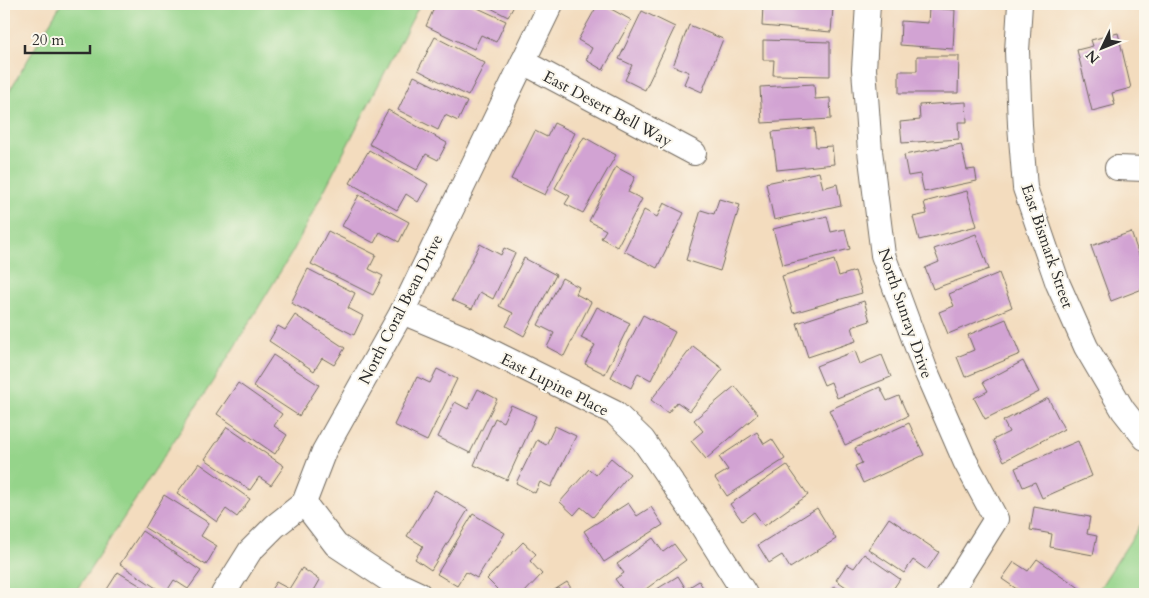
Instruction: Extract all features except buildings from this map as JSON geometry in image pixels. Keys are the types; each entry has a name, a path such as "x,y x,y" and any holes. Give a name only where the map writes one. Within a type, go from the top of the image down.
{"street":[{"name":"North Coral Bean Drive","path":"304,503 324,451 402,312 551,4"},
{"name":"North Sunray Drive","path":"868,4 864,69 870,151 883,255 925,370 965,461 996,519 949,594"},
{"name":"East Bismark Street","path":"1020,4 1016,50 1025,188 1058,284 1086,347 1123,410 1145,438"},
{"name":"East Desert Bell Way","path":"523,62 694,153"},
{"path":"1117,168 1145,169"},
{"name":"East Lupine Place","path":"402,312 462,337 614,414 643,440 702,526 745,594"},
{"path":"223,594 250,551 275,526 304,503 336,545 389,580 420,594"}],"green space":[{"path":"61,4 420,4 293,251 224,364 74,594 4,594 4,100"},
{"path":"1145,518 1145,594 1096,594"}]}
